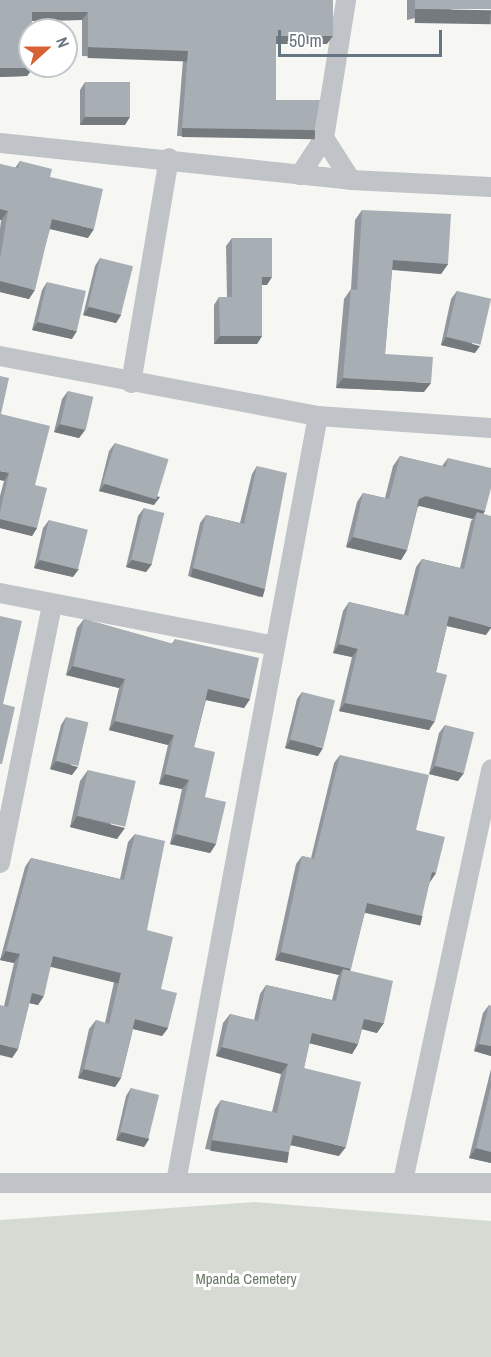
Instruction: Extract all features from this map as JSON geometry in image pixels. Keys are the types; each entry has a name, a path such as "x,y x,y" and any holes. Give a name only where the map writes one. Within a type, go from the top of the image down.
{"street":[{"path":"300,175 324,138 346,0"},
{"path":"324,138 351,180"},
{"path":"0,143 169,158 351,180 491,187"},
{"path":"130,383 169,158"},
{"path":"0,356 130,383 318,416 491,428"},
{"path":"176,1182 318,416"},
{"path":"0,593 52,605 274,646"},
{"path":"0,863 3,828 52,605"},
{"path":"403,1181 491,769"},
{"path":"0,1183 403,1181 491,1183"}],"green space":[{"name":"Mpanda Cemetery","path":"255,1202 491,1221 491,1357 0,1357 0,1220"}],"building":[{"path":"0,0 333,0 333,36 276,36 276,100 320,100 315,130 182,128 188,51 88,47 88,12 32,12 32,18 18,18 18,68 0,68"},
{"path":"415,0 491,0 491,9 415,9"},
{"path":"85,82 130,82 130,117 85,117"},
{"path":"20,161 52,169 50,177 103,189 94,229 52,219 35,290 0,281 0,259 8,211 0,209 0,164 18,168"},
{"path":"362,210 451,214 448,264 393,260 385,354 433,357 431,383 343,378 351,289 357,290"},
{"path":"232,238 272,238 272,277 262,277 262,336 220,336 219,297 232,297"},
{"path":"100,258 133,266 121,315 88,307"},
{"path":"47,282 86,291 77,331 38,322"},
{"path":"457,291 491,299 481,345 446,337"},
{"path":"0,376 9,378 1,414 50,426 35,485 47,488 37,528 0,519 9,473 0,471"},
{"path":"68,391 93,397 86,430 60,424"},
{"path":"115,443 169,459 156,500 103,483"},
{"path":"400,456 446,467 448,458 491,468 491,488 485,511 426,496 419,499 407,550 353,537 363,493 389,499"},
{"path":"257,466 287,473 265,589 193,568 206,515 244,524"},
{"path":"144,508 164,513 152,565 131,559"},
{"path":"477,512 491,516 491,627 449,616 436,672 447,675 435,721 345,703 358,649 339,644 349,602 408,616 422,559 464,569"},
{"path":"49,520 88,530 78,569 39,560"},
{"path":"0,616 22,621 3,704 15,707 2,764 0,764"},
{"path":"84,619 174,644 175,639 259,658 250,699 208,689 194,747 215,752 205,797 226,802 216,844 176,834 189,780 165,774 174,735 115,721 125,679 73,666"},
{"path":"302,692 335,700 323,748 290,740"},
{"path":"66,717 88,722 78,766 56,761"},
{"path":"445,725 474,732 464,773 435,766"},
{"path":"340,755 429,775 416,830 445,837 436,873 432,872 422,916 367,903 351,969 281,952 302,856 314,859"},
{"path":"88,770 136,781 125,827 77,816"},
{"path":"135,834 165,841 147,930 173,937 161,989 177,993 168,1028 135,1019 121,1078 84,1069 96,1020 109,1024 121,973 53,956 44,996 32,993 18,1049 0,1044 0,1005 8,1007 20,954 6,951 31,858 124,880"},
{"path":"343,969 393,981 384,1023 364,1019 358,1044 312,1033 304,1068 361,1082 346,1147 293,1135 289,1152 212,1140 221,1100 277,1113 288,1064 222,1047 230,1014 258,1021 266,985 336,1001"},
{"path":"489,1005 491,1006 491,1046 479,1044"},
{"path":"491,1087 491,1152 476,1148"},
{"path":"131,1088 159,1095 148,1139 120,1132"}]}
